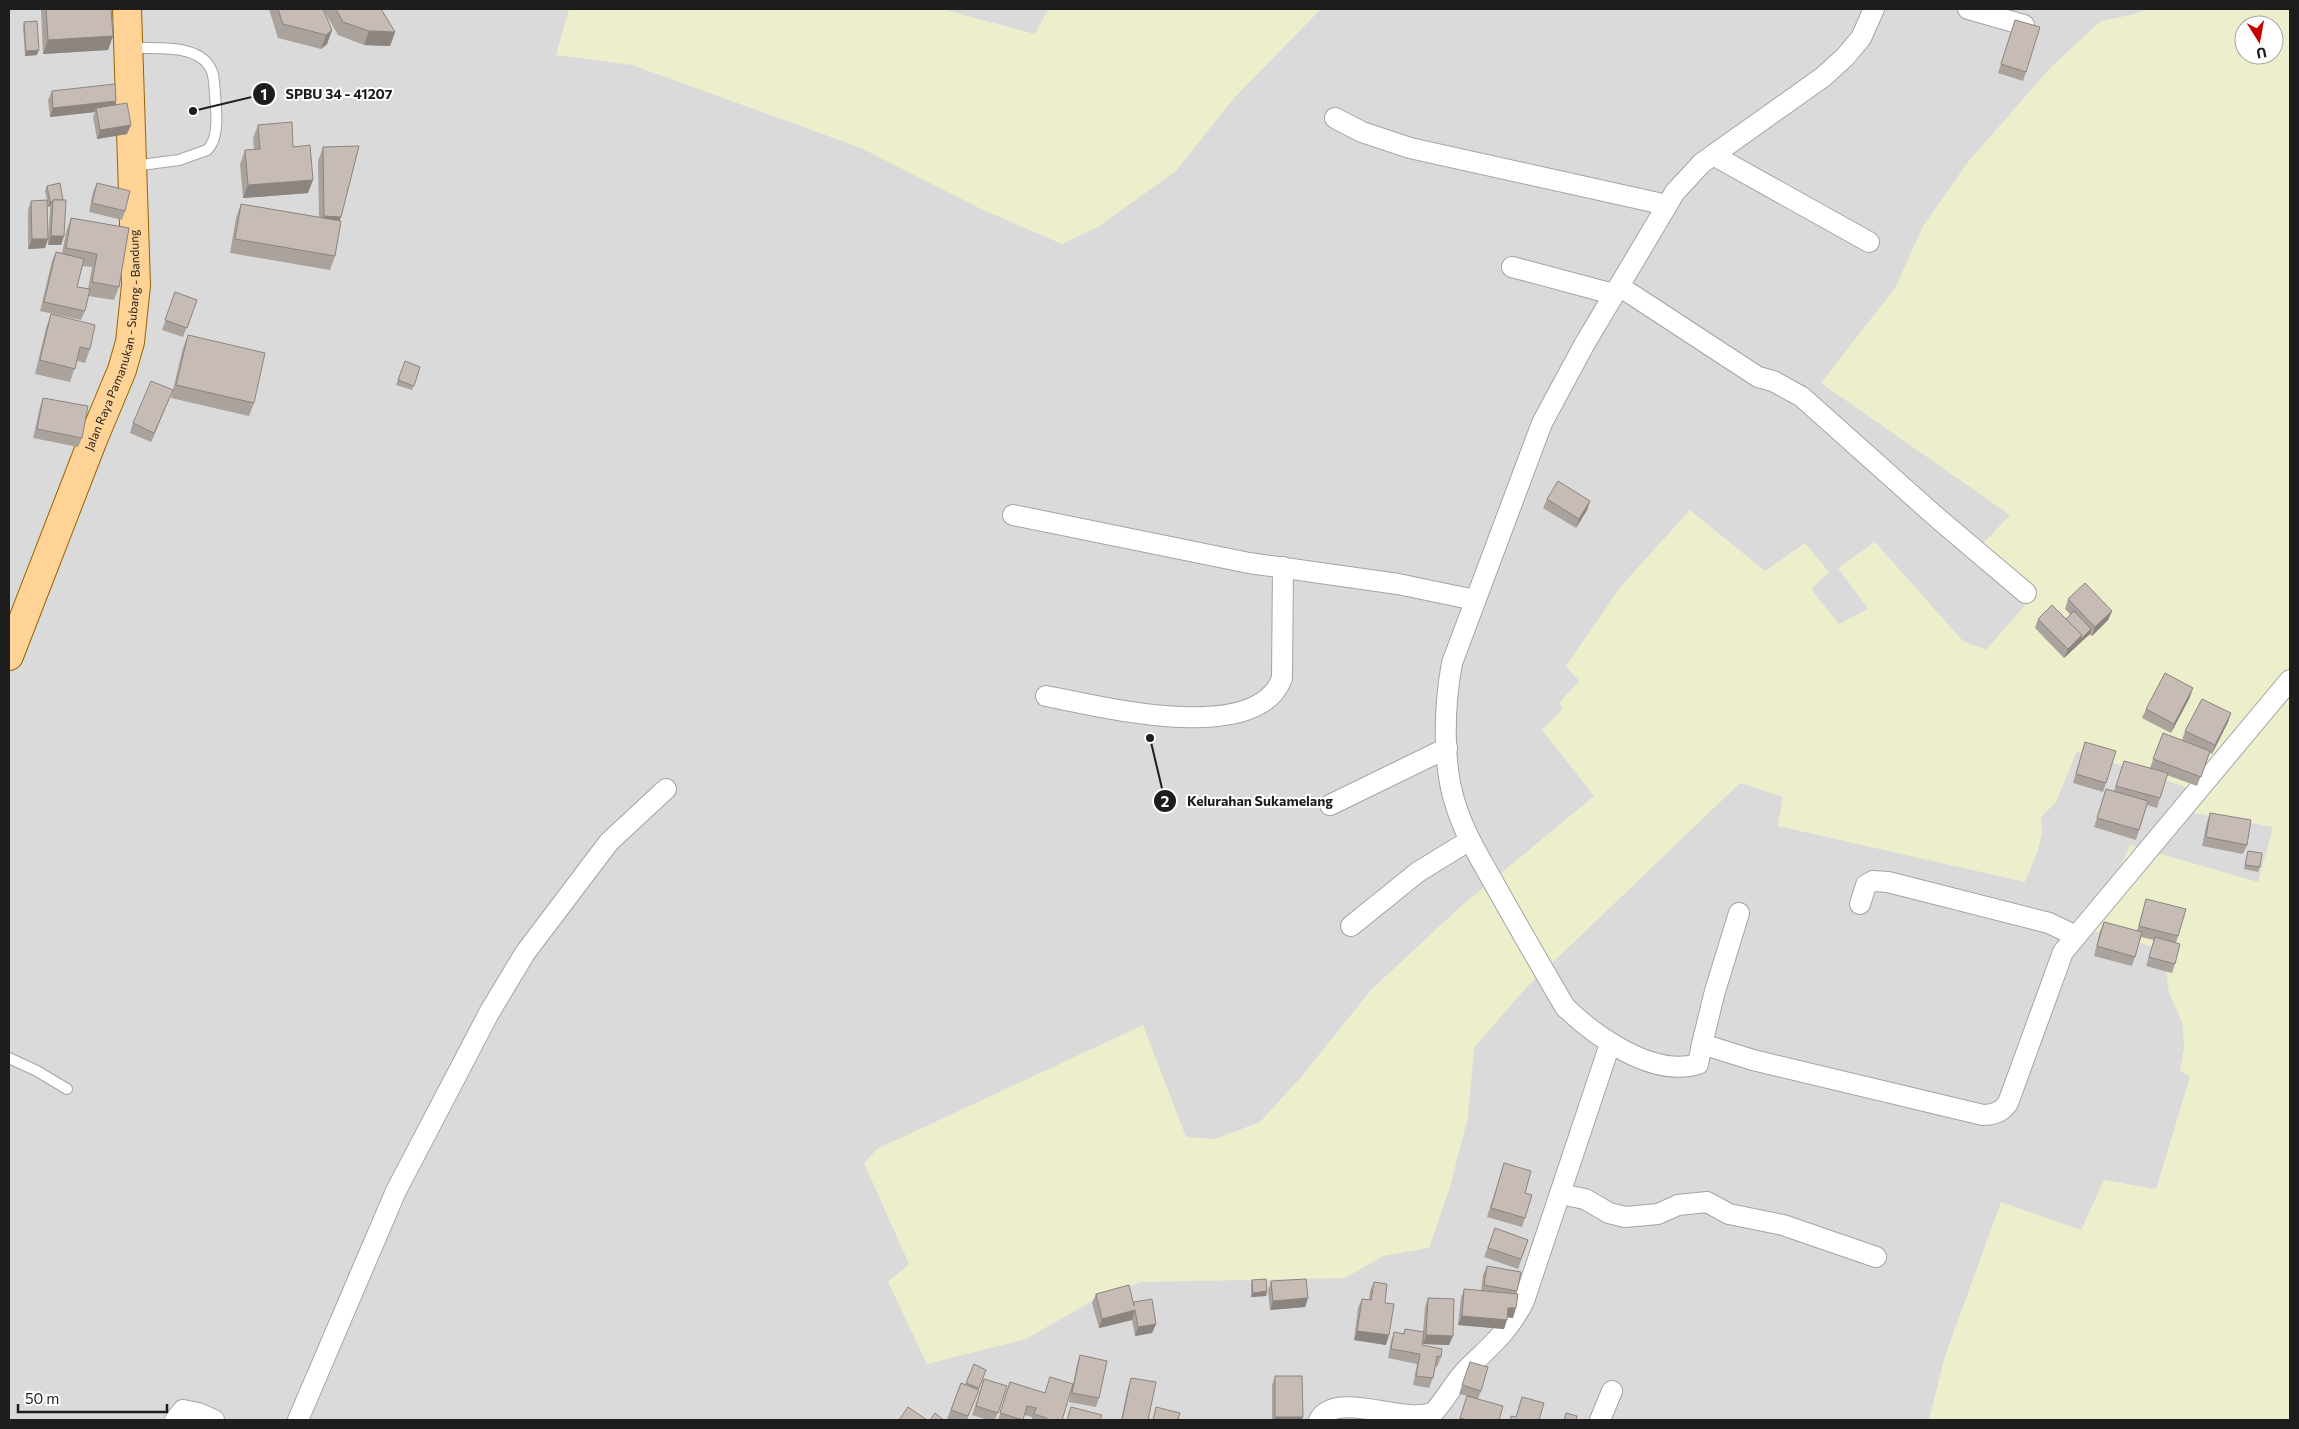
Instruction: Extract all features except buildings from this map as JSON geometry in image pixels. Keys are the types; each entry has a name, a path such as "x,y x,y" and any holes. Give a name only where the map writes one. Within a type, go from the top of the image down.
{"main road":[{"name":"Jalan Raya Pamanukan - Subang - Bandung","path":"9,656 122,370 130,342 136,285 127,9"}],"street":[{"path":"1739,912 1715,991 1698,1064 1680,1068 1655,1063 1610,1044 1583,1024 1565,1006 1470,840 1455,806 1448,771 1447,688 1452,663 1474,600 1542,423 1616,290 1667,205 1687,177 1713,155 1823,77 1845,57 1861,38 1874,9"},
{"path":"1968,9 2024,25"},
{"path":"1335,118 1362,132 1410,148 1667,205"},
{"path":"1713,155 1869,242"},
{"path":"1512,267 1616,290 1758,377 1773,381 1802,397 1934,515 2026,593"},
{"path":"1013,515 1250,563 1398,584 1474,600"},
{"path":"1046,696 1142,714 1176,717 1200,718 1222,715 1255,706 1273,694 1282,678 1283,567"},
{"path":"1702,1044 1752,1060 1983,1114 1992,1114 2005,1108 2063,952 2290,680"},
{"path":"1330,805 1447,748"},
{"path":"298,1420 396,1191 489,1013 525,953 609,842 666,789"},
{"path":"1351,926 1418,872 1470,840"},
{"path":"1860,904 1866,884 1888,882 2049,923 2076,936"},
{"path":"1319,1420 1326,1413 1346,1408 1364,1408 1416,1417 1434,1412 1461,1376 1502,1336 1515,1320 1524,1301 1610,1044"},
{"path":"1560,1194 1585,1199 1609,1212 1625,1217 1658,1214 1678,1205 1706,1202 1729,1214 1783,1225 1876,1257"},
{"path":"1600,1420 1612,1391"},
{"path":"175,1420 183,1410 190,1410 214,1420"}],"lane":[{"path":"128,48 184,50 201,57 208,64 213,74 217,117 212,144 201,154 179,160 132,166"},
{"path":"9,1058 37,1071 67,1089"}],"shaded area":[{"path":"9,9 2290,9 2290,1420 9,1420"}],"green space":[{"path":"569,9 942,9 1035,34 1048,9 1321,9 1234,98 1176,171 1098,227 1062,244 983,210 861,148 632,65 556,55"},
{"path":"2146,9 2290,9 2290,1420 1929,1420 1945,1356 2001,1202 2081,1230 2104,1180 2156,1189 2190,1077 2180,1070 2184,1049 2183,1024 2169,993 2163,949 2093,931 2130,845 2258,882 2273,827 2195,813 2186,787 2077,751 2056,802 2041,817 2042,834 2038,850 2025,882 1778,826 1783,797 1740,783 1525,989 1474,1048 1468,1117 1450,1187 1429,1248 1383,1256 1345,1278 1141,1282 1094,1300 1026,1339 927,1364 888,1282 909,1264 864,1163 877,1149 1143,1025 1186,1137 1215,1139 1260,1122 1302,1076 1371,990 1460,907 1594,796 1542,730 1563,709 1559,703 1579,681 1566,666 1621,586 1690,510 1765,571 1805,543 1829,572 1811,589 1839,624 1868,609 1838,568 1875,542 1963,641 1986,650 2027,603 1973,554 2010,515 1821,383 1895,288 1923,226 1968,162 2052,66 2101,21 2135,14"}],"place":[{"name":"SPBU 34 - 41207","path":"193,111"},
{"name":"Kelurahan Sukamelang","path":"1150,738"}]}
